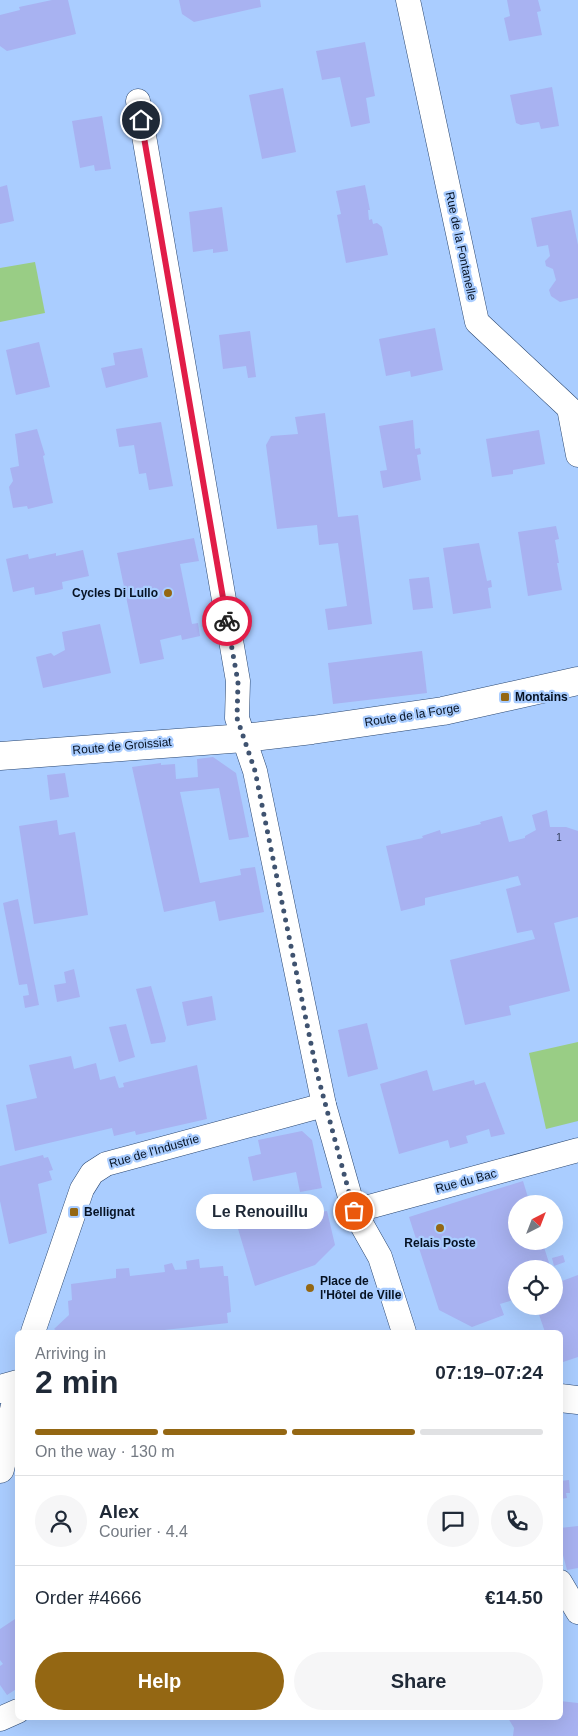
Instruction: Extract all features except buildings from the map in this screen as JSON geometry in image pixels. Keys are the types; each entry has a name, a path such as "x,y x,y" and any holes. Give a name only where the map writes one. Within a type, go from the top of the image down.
{"main road":[{"name":"Route de la Forge","path":"244,738 443,711 578,681"},
{"name":"Route de Groissiat","path":"0,756 244,738"},
{"path":"0,1389 15,1385"},
{"path":"563,1398 578,1400"},
{"path":"0,1469 15,1405"}],"street":[{"name":"Rue de la Fontanelle","path":"408,0 477,322 569,408 578,455"},
{"path":"138,101 238,682 237,718 255,771 324,1105 354,1211 380,1257 403,1330"},
{"name":"Rue de l'Industrie","path":"33,1330 82,1189 92,1173 106,1164 138,1154 324,1105"},
{"name":"Rue du Bac","path":"354,1211 578,1150"},
{"path":"563,1587 578,1612"},
{"path":"0,1719 15,1712"}],"green space":[{"path":"35,262 45,313 0,322 0,268"},
{"path":"578,1042 578,1121 546,1129 529,1053"}],"way so far":[{"path":"227,621 238,682 237,718 255,771 324,1105 354,1211"}],"place":[{"name":"Cycles Di Lullo","path":"168,593"},
{"name":"Montains","path":"505,697"},
{"name":"Le Renouillu","path":"354,1211"},
{"name":"Bellignat","path":"74,1212"},
{"name":"Relais Poste","path":"440,1228"},
{"name":"Place de l'Hôtel de Ville","path":"310,1288"}],"route":[{"path":"141,120 227,621"}]}
